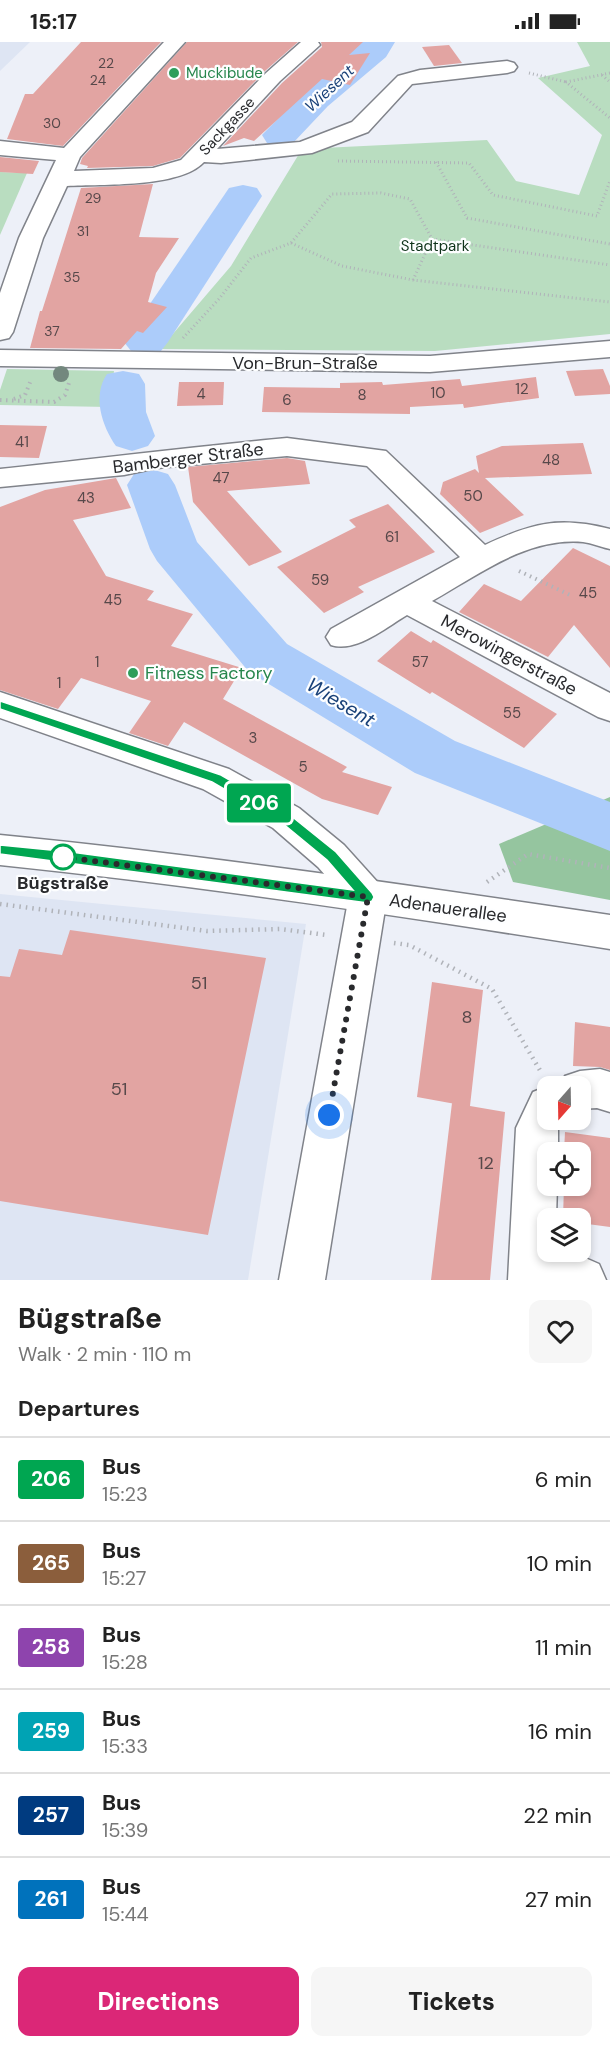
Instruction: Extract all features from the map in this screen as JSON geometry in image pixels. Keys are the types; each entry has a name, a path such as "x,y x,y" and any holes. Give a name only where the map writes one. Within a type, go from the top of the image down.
{"street":[{"path":"0,332 31,238 70,155 175,42"},
{"name":"Sackgasse","path":"57,179 154,175 204,158 273,76 310,45"},
{"path":"204,158 306,155 360,128 405,80 420,76 507,67"},
{"path":"0,148 70,155"},
{"path":"204,158 306,155"},
{"name":"Von-Brun-Straße","path":"0,358 430,364 610,349"},
{"name":"Bamberger Straße","path":"0,478 123,466 157,459 287,447 376,458 487,556"},
{"path":"342,637 487,556 533,535 583,532 610,539"},
{"name":"Merowingerstraße","path":"408,602 610,708"},
{"path":"0,705 216,779 286,818 331,856 368,897 302,1280"},
{"name":"Adenauerallee","path":"0,850 71,857 448,907 610,932"},
{"path":"591,1089 600,1088 610,1093"},
{"path":"537,1128 532,1276 583,1280"}],"path":[{"path":"507,67 566,82 610,118"},
{"path":"566,82 601,75 610,77"},
{"path":"601,75 610,77"},
{"path":"306,155 469,163 493,195 597,216 610,181"},
{"path":"436,162 467,218 610,244"},
{"path":"160,362 219,299 251,258 291,243 332,194 381,193 410,199 432,239"},
{"path":"432,239 610,265"},
{"path":"413,280 432,239"},
{"path":"291,243 342,266 413,280 610,302"},
{"path":"0,399 54,402 65,395 74,360"},
{"path":"487,556 570,595"},
{"path":"448,907 528,854 610,868"},
{"path":"0,904 207,931 280,929 409,945 492,989 537,1076"}],"shaded area":[{"path":"0,42 30,42 0,71"},
{"path":"0,894 306,924 248,1280 0,1280"}],"green space":[{"name":"Stadtpark","path":"577,42 610,42 610,334 435,351 160,349 231,266 302,149 487,140 516,181 579,195 602,135 538,78 590,66"},
{"path":"0,172 27,173 0,235"},
{"path":"7,369 114,371 109,407 0,405 0,390"},
{"path":"610,797 610,900 513,882 499,844"}],"building":[{"path":"81,42 161,42 63,146 7,139 25,94 33,94"},
{"path":"187,42 298,42 265,71 180,158 153,166 87,168 88,166 80,164 82,158"},
{"path":"321,42 363,42 349,55 370,53 350,85 322,79 254,141 244,138 223,146 282,83 322,47"},
{"path":"449,45 462,63 434,66 422,47"},
{"path":"0,157 39,161 33,174 0,172"},
{"path":"153,184 139,237 179,238 156,273 148,302 167,307 143,333 137,331 121,349 30,348 81,188"},
{"path":"603,369 610,386 610,394 575,396 566,371"},
{"path":"536,377 539,398 464,408 463,404 410,407 410,414 262,412 264,387 340,388 340,383 382,382 383,385 460,379 462,386"},
{"path":"179,382 224,382 223,405 177,406"},
{"path":"0,425 47,426 39,458 0,457"},
{"path":"583,443 592,474 485,478 524,515 480,533 440,494 443,482 475,469 479,473 476,456 502,446"},
{"path":"287,458 305,461 310,484 227,491 282,552 249,566 193,502 188,467"},
{"path":"116,478 131,508 73,520 106,576 154,591 147,600 193,614 171,646 242,668 223,699 347,767 342,772 392,787 378,815 322,799 184,722 168,746 129,733 151,701 81,678 58,709 0,690 0,507 45,490"},
{"path":"388,504 435,552 358,587 364,592 324,613 277,567 356,527 349,520"},
{"path":"573,548 610,566 610,668 574,625 548,657 459,612 484,584 521,601"},
{"path":"411,631 431,643 433,640 557,714 524,748 377,661"},
{"path":"70,930 266,958 208,1235 0,1201 0,976 10,977 19,949 62,955"},
{"path":"432,982 483,990 470,1106 505,1112 490,1280 431,1280 452,1103 417,1097"},
{"path":"575,1022 610,1027 610,1070 600,1067 573,1066"},
{"path":"565,1132 610,1138 610,1227 591,1224 591,1208 563,1208 564,1196 591,1196 591,1142 564,1142"}],"waterway":[{"name":"Wiesent","path":"280,135 316,99 374,50 378,42"},
{"name":"Wiesent","path":"146,342 243,196"},
{"name":"Wiesent","path":"123,384 123,412 132,436"},
{"name":"Wiesent","path":"151,485 175,549 268,658 435,757 610,827"}],"bus line":[{"name":"206","path":"0,705 216,779 286,818 331,856 368,897 71,857 0,850"}],"place":[{"name":"Muckibude","path":"174,73"},
{"name":"Fitness Factory","path":"133,673"},
{"name":"Bügstraße","path":"63,857"}],"route":[{"path":"63,857 368,897 361,923 329,1115"}]}
